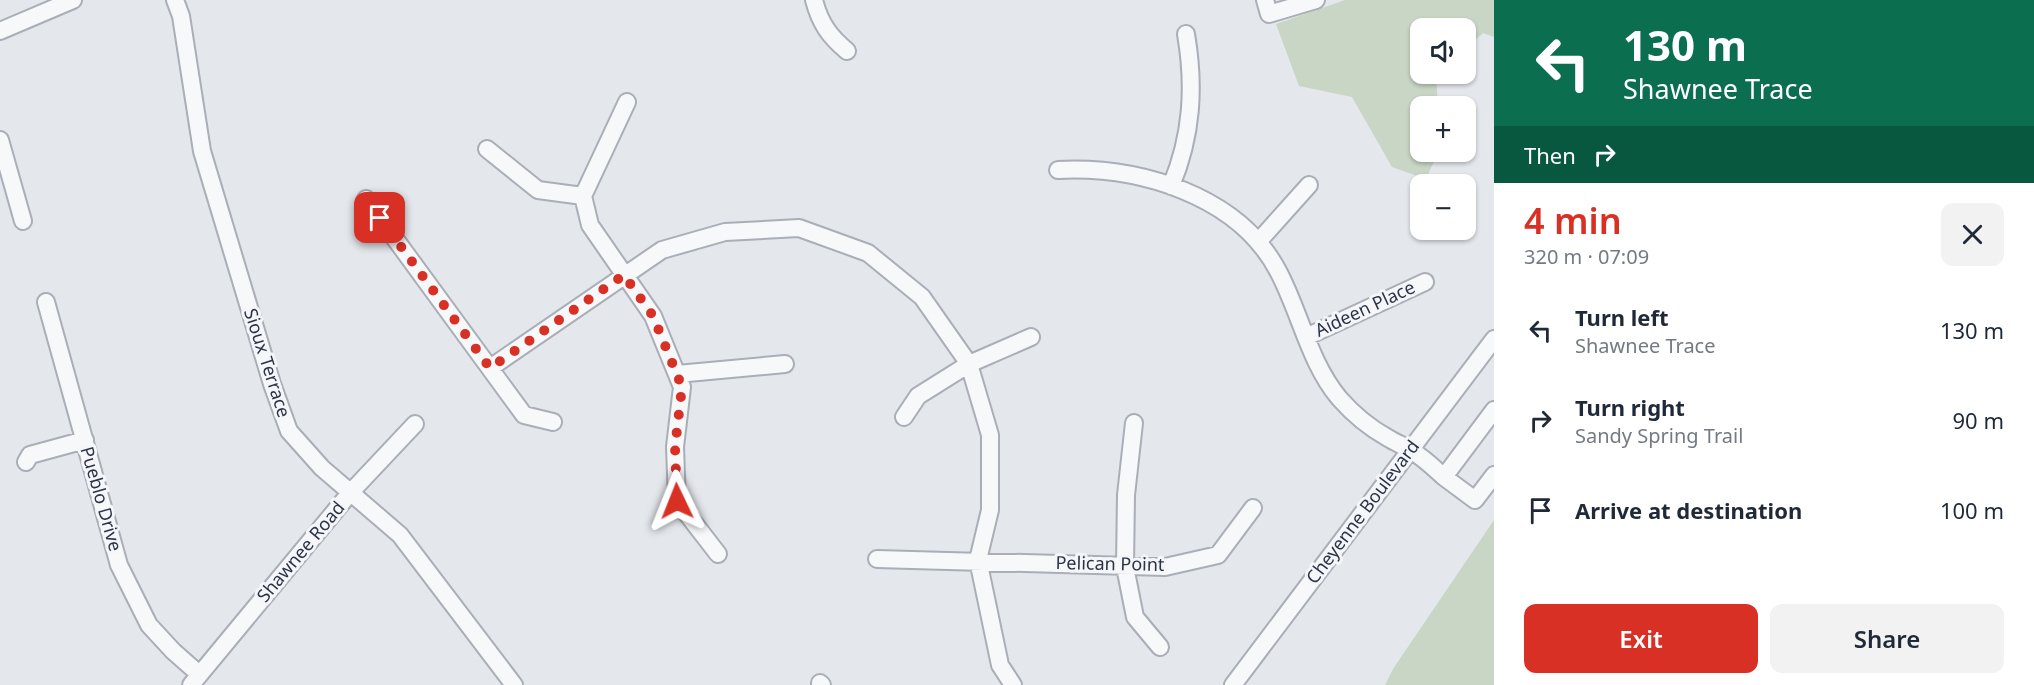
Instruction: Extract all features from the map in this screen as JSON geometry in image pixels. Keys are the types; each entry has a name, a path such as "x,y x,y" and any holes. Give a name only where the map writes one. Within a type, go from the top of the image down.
{"street":[{"path":"0,31 73,0"},
{"name":"Sioux Terrace","path":"175,0 181,16 202,151 272,384 289,431 322,468 400,535 514,685"},
{"path":"814,0 819,17 830,36 847,51"},
{"path":"1264,0 1269,14 1310,1"},
{"path":"1171,186 1184,150 1190,116 1192,78 1186,34"},
{"path":"627,102 583,196 590,225 653,316 682,387 675,447 677,501 718,554"},
{"path":"0,140 23,221"},
{"path":"487,149 538,190 583,196"},
{"path":"1058,170 1112,172 1171,186 1195,195 1222,210 1258,243 1279,272 1320,369 1339,398 1355,414 1373,429 1411,449 1475,500 1494,475"},
{"path":"1258,243 1309,185"},
{"path":"366,199 524,415 553,422"},
{"path":"490,368 662,250 725,232 799,228 868,253 922,297 969,364 990,435 990,510 978,560 1000,665 1013,685"},
{"name":"Aideen Place","path":"1306,336 1425,282"},
{"name":"Pueblo Drive","path":"46,302 120,565 148,625 195,679"},
{"path":"904,417 918,396 969,364 1031,337"},
{"name":"Cheyenne Boulevard","path":"1233,685 1411,449 1489,358 1494,339"},
{"path":"677,374 785,364"},
{"path":"1444,477 1494,410"},
{"name":"Shawnee Road","path":"195,679 350,493 416,423"},
{"path":"1134,423 1126,495 1125,567 1135,617 1160,647"},
{"path":"26,462 30,455 85,440"},
{"name":"Pelican Point","path":"877,559 978,560 1165,567 1218,555 1253,508"}],"green space":[{"path":"1345,0 1494,0 1494,37 1483,33 1476,39 1476,18 1410,18 1410,84 1437,84 1437,96 1410,96 1410,162 1434,162 1428,174 1412,174 1392,167 1352,97 1299,86 1276,24"},
{"path":"1494,520 1494,685 1385,685 1393,669"}],"route":[{"path":"380,218 490,368 624,275 653,316 682,387 675,447 677,501"}]}
